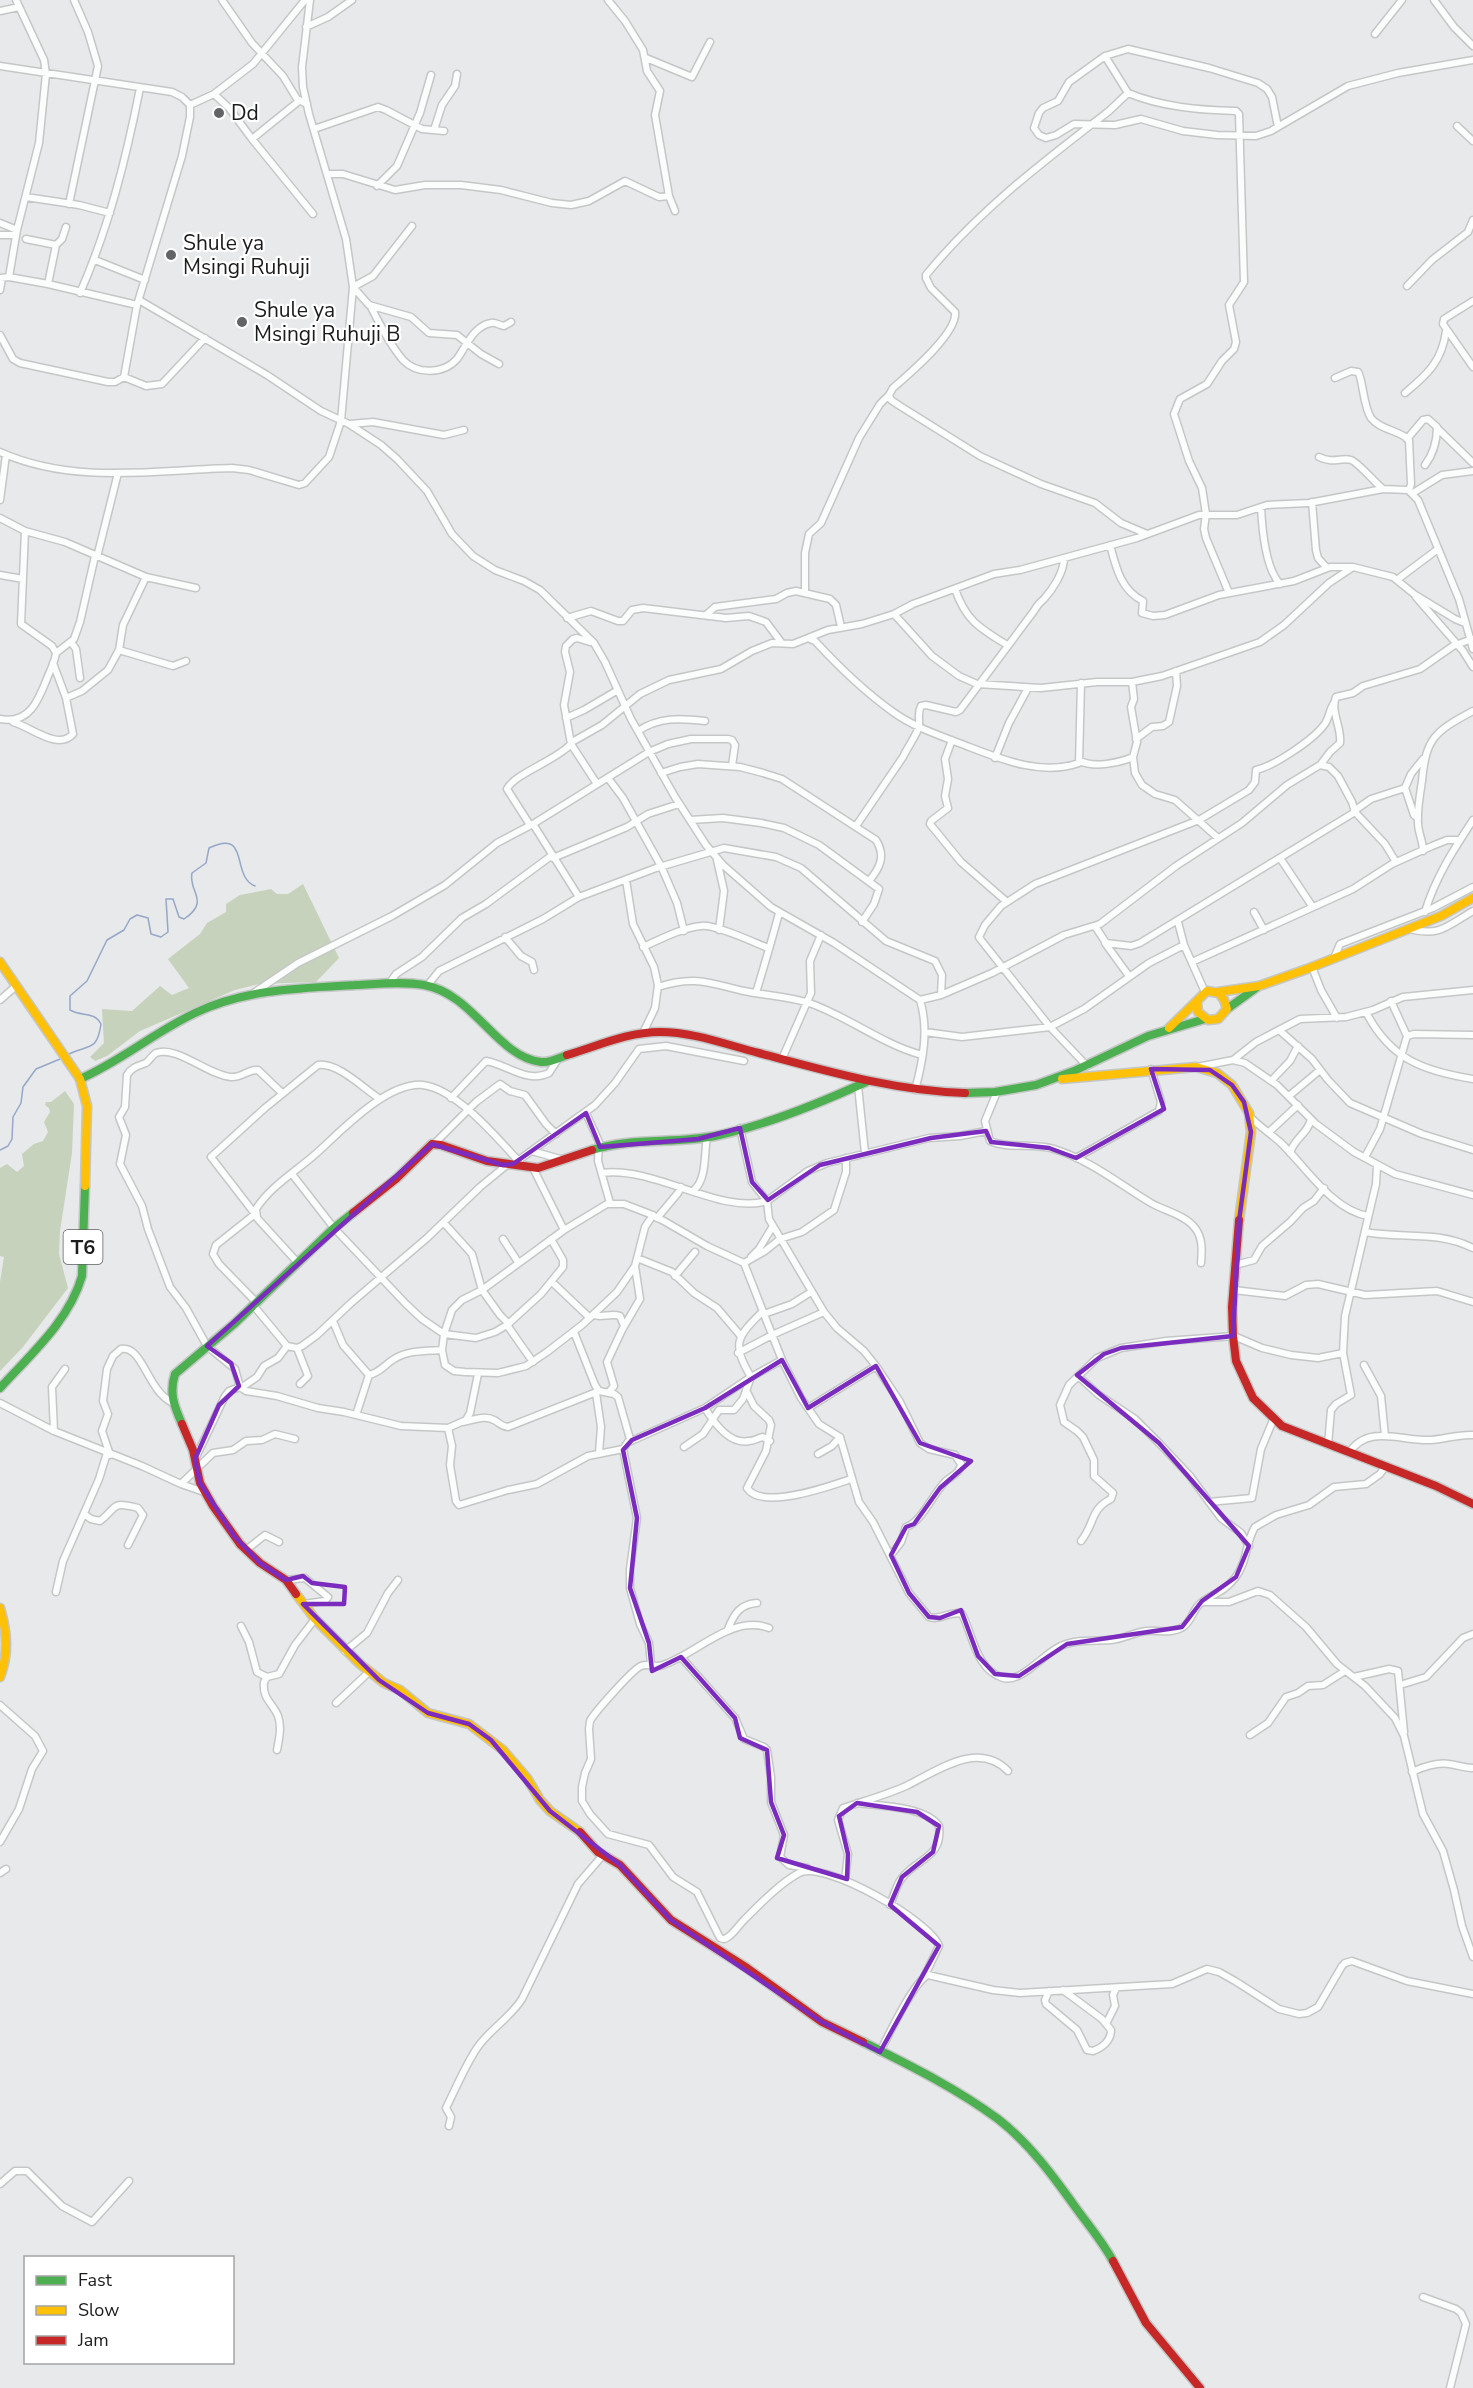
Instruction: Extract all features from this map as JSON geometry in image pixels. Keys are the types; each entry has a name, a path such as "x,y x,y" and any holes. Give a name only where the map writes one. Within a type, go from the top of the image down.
{"main road":[{"path":"1168,1029 1205,992 1259,986 1441,916 1473,898"},
{"name":"T6","path":"0,962 80,1079 87,1106 81,1282 78,1294 62,1317 0,1388"},
{"path":"80,1079 108,1066 152,1037 214,1005 252,994 285,989 389,984 427,986 454,996 470,1006 507,1046 521,1055 543,1062 643,1033 688,1036 783,1059 862,1084 915,1090 997,1092 1053,1080 1151,1069 1196,1067 1210,1070 1225,1078 1238,1093 1249,1116 1251,1132 1235,1265 1233,1336 1236,1361 1253,1398 1282,1426 1436,1486 1473,1504"},
{"path":"1053,1080 1168,1029 1205,1019 1218,1019 1227,1009 1259,986"},
{"path":"1218,992 1226,1000 1227,1009"},
{"path":"1197,1002 1197,1012 1205,1019"},
{"path":"862,1084 812,1107 706,1137 637,1142 599,1148 533,1168 487,1161 434,1143 397,1178 334,1228 175,1374 171,1386 173,1403 195,1458 196,1469 204,1492 234,1536 260,1563 286,1580 315,1619 345,1651 369,1672 384,1683 400,1690 428,1713 439,1718 452,1718 469,1724 485,1735 503,1750 527,1778 546,1807 577,1828 603,1855 620,1865 646,1896 671,1920 747,1968 822,2022 929,2075 999,2120 1025,2144 1063,2188 1077,2210 1101,2239 1146,2323 1200,2388"},
{"path":"0,1608 7,1634 7,1648 6,1662 0,1677"}],"street":[{"path":"69,204 98,66 74,0"},
{"path":"222,0 241,29 283,76 299,101 307,104"},
{"path":"189,105 214,94 262,54 305,0"},
{"path":"0,500 3,453 58,470 96,474 232,468 249,470 299,485 305,483 329,457 341,421 353,287 346,239 307,104 302,70 310,0"},
{"path":"306,27 352,0"},
{"path":"608,0 625,21 646,58 647,71 660,91 655,115 669,196 675,211"},
{"path":"1375,34 1402,0"},
{"path":"1434,0 1454,27 1473,46"},
{"path":"0,11 17,3 44,60 46,74 39,143 0,290"},
{"path":"646,58 687,77 692,77 710,42"},
{"path":"1278,127 1269,92 1253,80 1138,50 1121,50 1105,56 1069,82 1058,101 1043,108 1039,113 1034,128 1039,135 1046,138 1074,124 1115,125 1141,119 1183,131 1241,136 1264,134 1278,127 1348,86 1398,73 1473,60"},
{"path":"1105,56 1128,93 1197,110 1238,112 1241,136 1244,282 1229,305 1236,342 1234,349 1222,361 1207,384 1180,399 1174,414 1189,461 1202,488 1206,514 1203,529 1230,593"},
{"path":"0,66 172,92 182,97 189,105 190,117 182,156 138,302 124,377 116,382 108,382 20,363 13,359 0,335"},
{"path":"435,130 442,105 455,86 457,74"},
{"path":"376,186 397,166 415,125 431,75"},
{"path":"80,292 95,260 110,213 128,148 140,88"},
{"path":"805,593 805,553 808,534 821,523 859,438 880,404 893,388 936,347 955,319 955,312 931,288 926,275 950,245 974,221 1128,93"},
{"path":"214,94 229,108 313,214"},
{"path":"252,139 299,101"},
{"path":"314,129 378,107 422,129 444,131"},
{"path":"1457,126 1473,141"},
{"path":"327,174 343,174 395,190 425,185 462,185 501,190 552,203 571,205 589,201 625,181 659,197 669,196"},
{"path":"26,197 110,213"},
{"path":"1407,286 1432,260 1468,232 1473,220"},
{"path":"0,224 16,232"},
{"path":"353,287 374,276 412,226"},
{"path":"48,284 56,244 62,239 66,227"},
{"path":"0,235 16,232"},
{"path":"26,239 56,244"},
{"path":"95,260 145,280"},
{"path":"4,278 48,284 138,302 205,338 321,411 349,424 381,446 417,478 452,534 473,556 495,570 540,590 594,643 661,774 716,858 754,894 779,913 821,935 920,999 941,995 1004,967 1065,935 1095,926 1114,915 1142,891 1242,823 1287,785 1321,764 1340,743 1334,703"},
{"path":"353,287 369,305 403,359 412,366 430,371 446,368 458,357 476,331 489,323 501,326 511,322"},
{"path":"1472,361 1443,324 1444,319 1473,301"},
{"path":"369,305 411,317 429,333 451,333 467,341 481,354 499,364"},
{"path":"1405,393 1435,365 1446,330"},
{"path":"124,377 146,386 162,384 205,338"},
{"path":"1335,378 1351,371 1358,372 1371,418 1407,439"},
{"path":"889,395 891,400 980,456 1031,480 1095,503 1121,524 1148,534"},
{"path":"1473,463 1428,419 1423,420 1407,439 1411,492 1429,525 1459,599 1473,649"},
{"path":"349,424 373,423 444,435 464,430"},
{"path":"1425,465 1432,455 1437,438 1437,427"},
{"path":"1319,457 1334,462 1346,459 1354,461 1383,489"},
{"path":"579,897 532,825 508,794 508,786 516,779 556,757 572,743 596,730 640,694 663,682 721,669 752,651 772,643 793,644 841,627 862,624 894,614 900,609 994,574 1020,570 1110,545 1206,514 1237,515 1261,507 1312,502 1383,489 1400,488 1411,492 1442,475 1473,471"},
{"path":"9,721 27,715 34,707 56,653 70,642 80,622 118,473"},
{"path":"1312,502 1316,550 1318,558 1327,568"},
{"path":"1261,507 1268,555 1275,579 1280,584"},
{"path":"0,518 25,531 65,542 146,577 196,588"},
{"path":"25,531 21,624 52,646 56,653"},
{"path":"1110,545 1120,576 1128,591 1143,602 1144,614 1165,615 1230,593 1298,580 1327,568 1343,565 1371,570 1398,579 1414,594 1465,623"},
{"path":"1398,579 1438,549"},
{"path":"856,826 881,787 896,770 919,728 918,711 922,705 958,711 1061,572 1064,558"},
{"path":"894,614 932,656 959,676 980,684 1028,688 1081,683 1132,682 1176,671 1249,647 1290,620 1329,583 1353,567"},
{"path":"0,575 23,579"},
{"path":"66,698 82,691 102,676 119,650 123,625 146,577"},
{"path":"955,589 974,624 1007,645"},
{"path":"706,615 715,607 776,599 790,592 805,593 825,596 833,601 841,627"},
{"path":"1414,594 1428,614 1473,666"},
{"path":"567,618 591,610 623,621 632,610 643,608 726,618 745,615 760,619 769,626 781,642"},
{"path":"594,643 578,638 573,639 567,646 565,657 570,672 564,699 572,743 597,784"},
{"path":"808,638 815,641 851,677 882,703 919,728 995,758 1020,764 1054,766 1071,765 1080,761 1088,764 1106,763 1133,757"},
{"path":"1087,1066 1050,1027 979,937 985,924 1007,902 1049,878 1197,820 1249,790 1255,782 1256,770 1274,764 1311,738 1324,725 1336,697 1352,693 1363,686 1420,669 1456,644 1472,640"},
{"path":"70,642 75,646 80,678"},
{"path":"119,650 173,666 186,661"},
{"path":"0,718 35,730 50,740 66,740 73,734 66,698 53,663"},
{"path":"1136,739 1152,727 1163,726 1170,721 1177,686 1176,671"},
{"path":"1132,682 1134,699 1131,706 1136,739 1133,757 1135,773 1142,785 1155,794 1175,800 1218,838"},
{"path":"1080,761 1081,683"},
{"path":"995,758 1009,723 1028,688"},
{"path":"566,718 618,690"},
{"path":"1418,818 1414,816 1405,788 1411,774 1423,759 1433,738 1473,711"},
{"path":"638,731 647,725 665,720 705,721"},
{"path":"252,994 298,963 392,916 444,885 484,852 649,752 668,744 691,739 728,739 735,745 732,766"},
{"path":"952,740 945,759 948,779 945,796 948,808 930,824 961,862 1007,902"},
{"path":"1423,759 1418,818 1423,851"},
{"path":"661,774 680,766 698,764 732,766 782,779 871,836 879,846 881,863 869,881"},
{"path":"1321,764 1329,767 1338,776 1352,802 1354,812 1385,844 1396,862"},
{"path":"608,778 621,794 661,866 677,903 684,931"},
{"path":"1105,943 1137,945 1178,922 1225,890 1255,875 1371,799 1405,788"},
{"path":"389,984 396,974 422,957 459,921 552,857 636,822 648,814 679,804"},
{"path":"690,820 718,818 761,823 784,828 819,845 880,891 862,922"},
{"path":"1425,912 1433,888 1473,820"},
{"path":"1192,962 1353,889 1396,862 1447,840 1460,840"},
{"path":"427,986 438,971 543,919 579,897 661,866 711,851 729,849 788,861 801,868 890,944 927,956 935,961 942,975 941,995"},
{"path":"716,858 724,891 719,930"},
{"path":"1280,858 1312,906"},
{"path":"626,880 633,924 654,967 658,987 655,1008 643,1033"},
{"path":"1334,958 1340,944 1425,912 1473,887"},
{"path":"1409,929 1430,933 1447,927 1473,911"},
{"path":"1254,912 1264,930"},
{"path":"756,993 768,948 777,928 779,913"},
{"path":"1178,922 1184,945 1205,992"},
{"path":"643,947 701,926 748,939 768,948"},
{"path":"1095,926 1129,976"},
{"path":"783,1059 812,987 810,961 821,935"},
{"path":"505,937 521,957 532,962 534,970"},
{"path":"925,1032 962,1037 1050,1027 1084,1009 1155,959 1184,945"},
{"path":"1312,967 1321,990 1337,1018"},
{"path":"658,987 681,981 698,980 807,1002 921,1055"},
{"path":"0,1000 16,986"},
{"path":"1233,1060 1256,1042 1305,1018 1337,1018 1365,1012 1391,1001 1435,993 1473,990"},
{"path":"915,1090 922,1066 921,1055 925,1032 920,999"},
{"path":"1365,1158 1384,1117 1407,1036 1391,1001"},
{"path":"1365,1012 1380,1035 1400,1056 1422,1067 1473,1079"},
{"path":"1279,1030 1298,1046 1348,1101 1422,1134 1473,1150"},
{"path":"1407,1036 1413,1034 1473,1035"},
{"path":"515,1164 468,1110 438,1089 421,1085 408,1087 380,1099 345,1126 261,1202 255,1214 216,1245 213,1254 287,1346 297,1348 310,1342 381,1276 444,1223 480,1187 515,1164 586,1113 603,1097 632,1055 642,1048 666,1046 744,1061"},
{"path":"1271,1081 1290,1061 1298,1046"},
{"path":"241,1388 231,1363 207,1346 186,1308 170,1287 148,1229 142,1206 120,1164 126,1132 119,1117 125,1107 127,1075 155,1054 168,1053 186,1058 204,1069 228,1077 237,1077 252,1070 258,1070 282,1093"},
{"path":"451,1098 486,1061 509,1070 537,1076 549,1073 558,1059"},
{"path":"1196,1067 1233,1060 1250,1065 1289,1096 1311,1119 1348,1149 1377,1166 1409,1178 1473,1195"},
{"path":"298,1263 255,1214 211,1157 282,1093 315,1067 324,1064 349,1076 380,1099"},
{"path":"1076,1158 1159,1111 1161,1102 1151,1069"},
{"path":"1289,1096 1320,1070"},
{"path":"434,1143 468,1110 500,1084 510,1091 527,1096 546,1124 556,1134"},
{"path":"862,1084 865,1153"},
{"path":"997,1092 985,1121 986,1131 993,1142 1049,1148 1076,1158 1151,1203 1190,1223 1196,1228 1201,1238 1201,1263"},
{"path":"1269,1132 1298,1105"},
{"path":"586,1113 599,1148 598,1161 610,1203"},
{"path":"1249,1116 1269,1132 1343,1206 1356,1214 1368,1216"},
{"path":"1290,1153 1295,1141 1308,1130 1311,1119"},
{"path":"740,1128 751,1179 767,1201 768,1216 780,1239 824,1312 876,1366 900,1402 920,1443 929,1449 955,1455 961,1464 959,1471 940,1488 915,1522 906,1527 901,1542 891,1555"},
{"path":"602,1173 639,1174 714,1197 743,1202 767,1201 815,1168 846,1158 892,1149 929,1138 986,1131"},
{"path":"694,1190 699,1185 702,1175 706,1137"},
{"path":"532,1151 561,1159"},
{"path":"745,1262 780,1239 802,1232 836,1209 846,1172 846,1158"},
{"path":"1329,1445 1331,1410 1351,1395 1343,1353 1345,1316 1376,1184 1377,1166"},
{"path":"533,1168 564,1230"},
{"path":"292,1174 334,1228 422,1319 444,1334 476,1338 495,1332 508,1324 552,1282 564,1264 551,1239"},
{"path":"681,1187 678,1193 655,1217 643,1232 636,1262 617,1292 574,1332 533,1362 511,1370 478,1374 449,1369 444,1363 442,1350 444,1334 452,1310 462,1300 482,1290 564,1230 610,1203 627,1205 655,1217 707,1246 745,1262 782,1360 807,1408 819,1424 840,1437 859,1502 873,1522 909,1593 923,1611 934,1618 957,1612 962,1614 978,1656 987,1667 1002,1678 1009,1679 1019,1676 1036,1661 1067,1644 1095,1639 1114,1639 1147,1631 1176,1630 1187,1623 1202,1601 1226,1588 1236,1577 1246,1560 1253,1530 1267,1519 1305,1506 1339,1486 1357,1487 1366,1484 1385,1467"},
{"path":"1235,1265 1254,1260 1262,1246 1293,1220 1303,1208 1314,1201 1324,1188"},
{"path":"444,1223 472,1254 482,1290 533,1362"},
{"path":"745,1262 757,1251 773,1226"},
{"path":"1365,1232 1428,1235 1473,1248"},
{"path":"503,1239 518,1262"},
{"path":"675,1276 695,1252"},
{"path":"636,1262 668,1269 698,1296 712,1303 740,1335"},
{"path":"609,1392 614,1386 606,1364 640,1296 636,1262"},
{"path":"552,1282 592,1317 616,1315 622,1319 624,1326"},
{"path":"1234,1290 1287,1296 1294,1289 1314,1284 1370,1295 1437,1291 1473,1302"},
{"path":"684,1447 703,1434 719,1410 737,1409 751,1377 738,1353 740,1335 764,1313 792,1304 811,1292"},
{"path":"738,1353 824,1312"},
{"path":"333,1321 343,1345 369,1375"},
{"path":"574,1332 598,1392 601,1427 598,1453"},
{"path":"1081,1541 1090,1530 1097,1508 1113,1496 1112,1490 1095,1476 1094,1460 1083,1437 1066,1425 1062,1419 1060,1404 1078,1376 1097,1358 1121,1348 1166,1341 1233,1336 1269,1351 1300,1357 1326,1357 1343,1353"},
{"path":"241,1388 257,1377 264,1366 278,1358 287,1346"},
{"path":"56,1592 63,1561 109,1454 102,1437 102,1427 108,1414 103,1396 110,1362 122,1349 128,1348 136,1353 160,1395 173,1403"},
{"path":"297,1348 308,1376 300,1384"},
{"path":"369,1375 381,1371 395,1358 402,1355 418,1350 442,1350"},
{"path":"448,1428 453,1452 450,1467 456,1502 459,1505 537,1484 588,1456 623,1449 630,1442 705,1408 751,1377 782,1360"},
{"path":"1364,1365 1379,1391 1385,1436"},
{"path":"807,1408 876,1366"},
{"path":"54,1431 52,1387 65,1369"},
{"path":"459,1423 470,1413 478,1374"},
{"path":"356,1415 369,1375"},
{"path":"1078,1376 1100,1395 1135,1419 1184,1469 1221,1518 1241,1533 1249,1546"},
{"path":"195,1458 225,1396 229,1390 241,1388 401,1426 448,1428 482,1418 494,1420 499,1425 508,1427 598,1392 609,1392 618,1397 630,1434 630,1442"},
{"path":"746,1390 754,1406 770,1420 771,1425 770,1441 747,1488 750,1493 757,1496 777,1497 811,1491 851,1479"},
{"path":"0,1403 54,1431 204,1492"},
{"path":"705,1408 727,1434 737,1439 750,1441 763,1437 770,1441"},
{"path":"1209,1502 1252,1498 1261,1449 1274,1418"},
{"path":"181,1484 213,1453 233,1450 246,1442 280,1434 295,1439"},
{"path":"1348,1453 1365,1438 1371,1436 1430,1440 1463,1435 1473,1436"},
{"path":"819,1454 832,1446 840,1437"},
{"path":"623,1449 637,1518 630,1569 630,1588 639,1624 649,1643 651,1665"},
{"path":"84,1514 91,1520 100,1521 115,1505 138,1508 143,1515 128,1545"},
{"path":"246,1550 265,1535 279,1542"},
{"path":"286,1580 305,1578 328,1597 325,1601 303,1604"},
{"path":"345,1651 367,1633 388,1593 398,1580"},
{"path":"1202,1601 1229,1602 1258,1591 1270,1595 1306,1627 1345,1671 1376,1697 1395,1718 1404,1736"},
{"path":"729,1629 737,1611 743,1606 757,1603"},
{"path":"241,1626 249,1642 257,1672 267,1677 279,1674 295,1645 315,1619"},
{"path":"769,1628 748,1624 729,1629 664,1665 641,1666 635,1670 590,1721 588,1730 591,1759 582,1787 582,1801 608,1834 649,1845 673,1877 697,1892 722,1939 728,1937 760,1904 790,1879 802,1871 811,1870"},
{"path":"1400,1685 1426,1677 1463,1638 1473,1634"},
{"path":"681,1657 735,1718 744,1739 766,1750 771,1777 771,1802 784,1835 780,1857 789,1865 845,1880 890,1905 938,1942 937,1952 924,1977 880,2052"},
{"path":"1353,1677 1396,1669 1399,1673 1404,1736 1412,1772 1423,1814 1443,1851 1462,1926 1473,1956"},
{"path":"1250,1735 1269,1723 1286,1697 1298,1694 1308,1686 1323,1685 1345,1671"},
{"path":"336,1703 369,1672"},
{"path":"267,1677 264,1690 279,1721 277,1749"},
{"path":"0,1705 35,1736 43,1751 32,1769 19,1809 0,1842"},
{"path":"845,1880 848,1854 839,1825 839,1816 843,1808 900,1788 963,1759 987,1757 1001,1763 1008,1771"},
{"path":"1412,1772 1423,1767 1446,1764 1473,1768"},
{"path":"857,1803 917,1812 928,1816 939,1826 939,1838 933,1852 903,1877 890,1905"},
{"path":"449,2126 451,2117 446,2108 477,2049 522,1999 578,1884 603,1855"},
{"path":"0,1873 6,1869"},
{"path":"924,1977 946,1978 1004,1992 1049,1991 1177,1984 1202,1970 1210,1970 1235,1980 1279,2009 1289,2013 1307,2013 1318,2007 1342,1966 1352,1961 1407,1981 1473,1994"},
{"path":"1106,2024 1115,2006 1113,1995 1116,1988"},
{"path":"1049,1991 1045,2000 1046,2004 1077,2030 1088,2050 1097,2050 1108,2040 1111,2030 1063,1990"},
{"path":"0,2184 15,2171 27,2170 62,2206 92,2222 129,2181"},
{"path":"1423,2297 1456,2309 1464,2319 1465,2330 1456,2357 1450,2388"}],"highlighted area":[{"path":"1151,1069 1210,1070 1232,1085 1244,1102 1251,1132 1239,1221 1233,1336 1121,1348 1104,1354 1077,1375 1159,1443 1249,1546 1236,1577 1202,1601 1182,1627 1067,1644 1019,1676 995,1674 978,1656 961,1610 940,1618 929,1617 909,1593 891,1555 906,1527 914,1524 940,1488 971,1461 920,1443 876,1366 808,1408 782,1360 705,1408 632,1440 623,1450 637,1518 630,1588 649,1643 652,1671 681,1657 735,1718 740,1738 767,1750 771,1802 784,1835 777,1858 847,1879 848,1854 839,1816 857,1803 917,1812 939,1826 933,1852 902,1877 890,1905 939,1946 880,2052 822,2022 671,1920 620,1865 550,1811 491,1740 469,1724 428,1713 379,1680 303,1604 344,1604 345,1587 312,1583 303,1576 286,1580 260,1563 234,1536 200,1483 195,1459 219,1405 239,1386 231,1363 207,1346 432,1144 503,1165 513,1164 586,1113 600,1147 698,1139 740,1128 752,1182 768,1200 820,1165 931,1138 986,1131 991,1142 1049,1148 1076,1158 1164,1109"}],"green space":[{"path":"303,884 339,958 316,982 259,984 235,990 140,1031 107,1056 95,1061 90,1057 104,1043 102,1009 132,1011 160,986 172,995 189,988 168,959 200,934 207,923 226,912 226,904 240,895 271,889 277,894 288,894"},
{"path":"65,1091 74,1104 72,1153 60,1231 59,1254 68,1288 23,1347 0,1371 0,1282 4,1257 0,1256 0,1168 7,1164 17,1172 24,1166 22,1154 34,1144 43,1141 48,1132 44,1122 50,1112 45,1105 46,1102 51,1102"}],"waterway":[{"path":"69,1054 91,1046 97,1039 101,1024 95,1017 70,1010 70,996 87,981 107,940 124,930 130,919 137,915 148,918 151,934 161,937 168,932 166,899 173,899 179,917 184,919 192,913 197,902 192,873 206,863 209,848 222,843 230,844 235,849 243,873 255,886"},
{"path":"0,1150 8,1146 12,1139 13,1117 21,1103 23,1087 36,1069 60,1059"}],"traffic: fast":[{"path":"80,1079 110,1064 180,1021 214,1005 253,994 315,987 399,983 424,985 442,991 457,1000 498,1038 525,1058 544,1062 567,1055"},
{"path":"1227,1009 1256,988"},
{"path":"965,1093 995,1092 1036,1085 1074,1071 1148,1036 1205,1019"},
{"path":"592,1150 622,1143 715,1136 792,1113 866,1082"},
{"path":"0,1388 48,1336 68,1308 76,1292 82,1276 85,1186"},
{"path":"182,1424 173,1399 172,1387 175,1374 234,1324 334,1228 353,1213"},
{"path":"863,2042 949,2087 1009,2128 1050,2173 1113,2261"}],"traffic: slow":[{"path":"1218,992 1259,986 1307,969 1441,916 1473,898"},
{"path":"0,962 80,1079 87,1106 85,1186"},
{"path":"1169,1028 1207,991 1219,993 1227,1009 1218,1019 1208,1020 1198,1012 1197,1002"},
{"path":"1062,1079 1196,1067 1217,1073 1232,1085 1249,1113 1251,1132 1239,1220"},
{"path":"296,1594 315,1619 360,1664 384,1683 400,1690 428,1713 469,1724 503,1750 527,1778 540,1800 550,1811 580,1832"},
{"path":"0,1608 6,1642 5,1659 0,1677"}],"traffic: jam":[{"path":"567,1055 636,1034 660,1032 685,1034 861,1079 913,1088 965,1093"},
{"path":"353,1213 397,1178 432,1144 487,1161 538,1168 592,1150"},
{"path":"1239,1220 1232,1307 1233,1336 1236,1361 1253,1398 1282,1426 1436,1486 1473,1504"},
{"path":"182,1424 193,1450 200,1483 213,1506 240,1544 260,1563 286,1580 296,1594"},
{"path":"580,1832 598,1852 620,1865 671,1920 747,1968 822,2022 863,2042"},
{"path":"1113,2261 1146,2323 1200,2388"}],"place":[{"name":"Dd","path":"219,113"},
{"name":"Shule ya Msingi Ruhuji","path":"171,255"},
{"name":"Shule ya Msingi Ruhuji B","path":"242,322"}]}
